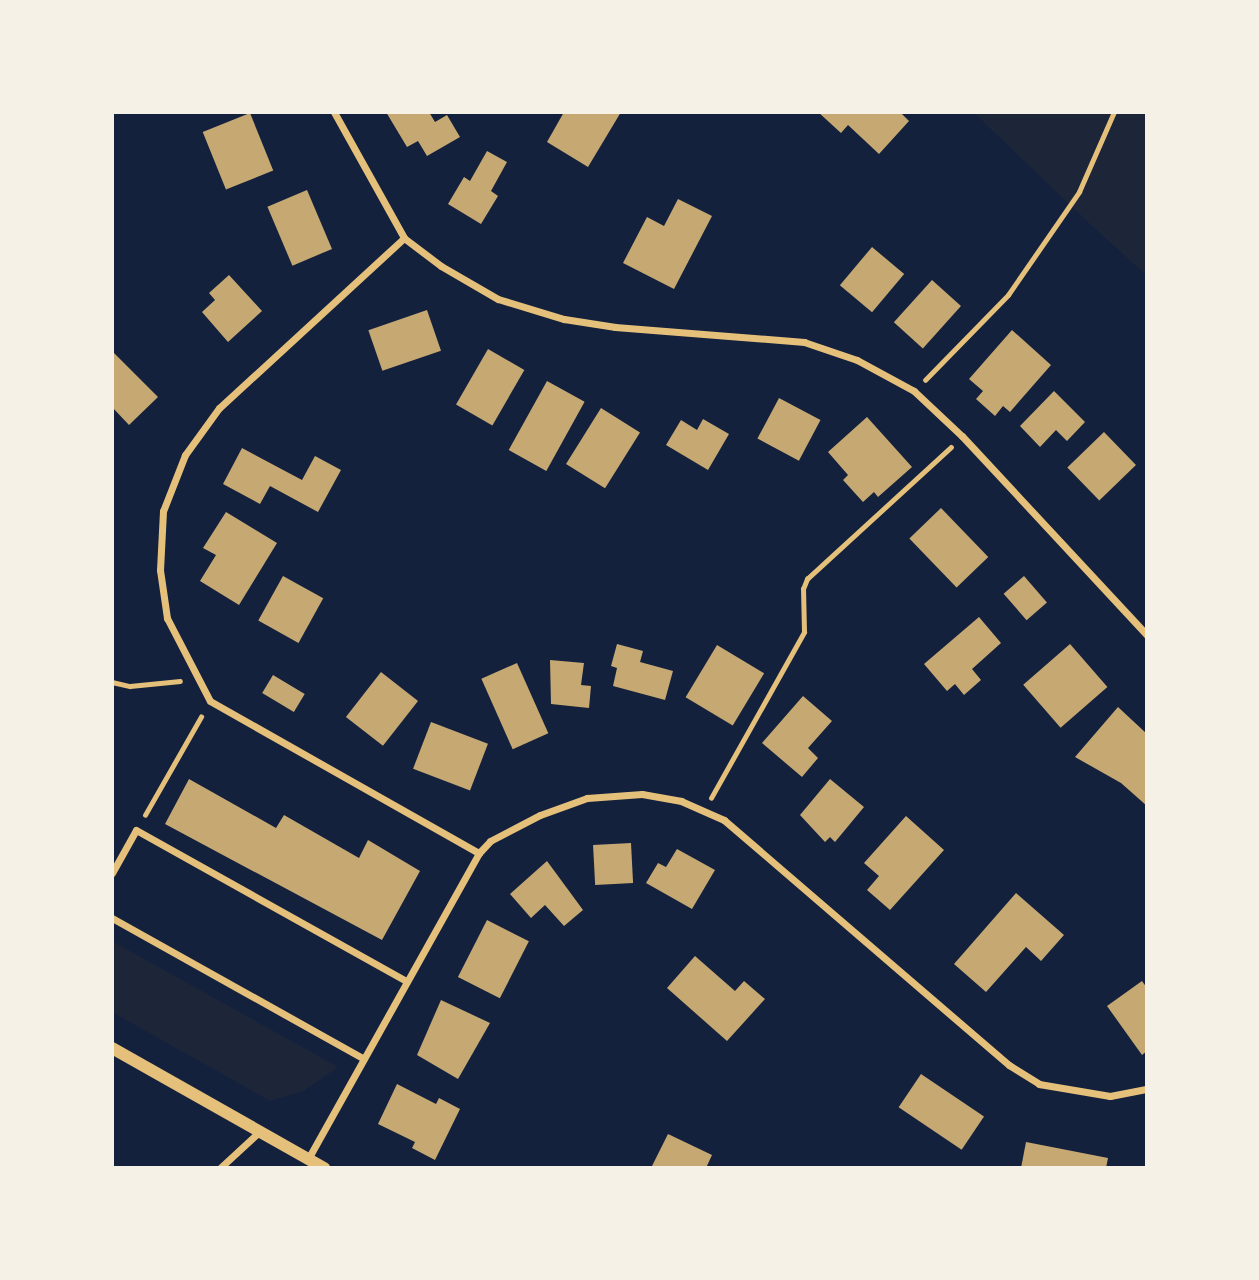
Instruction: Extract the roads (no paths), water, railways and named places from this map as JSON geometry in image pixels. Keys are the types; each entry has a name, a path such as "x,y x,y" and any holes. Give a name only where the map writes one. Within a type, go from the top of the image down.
{"street":[{"path":"334,112 404,238 441,266 498,299 551,315 615,327 804,342 857,360 914,391 962,436 1147,635"},
{"path":"404,238 219,408 185,455 163,511 160,570 167,618 193,673 210,701 479,853"},
{"path":"308,1159 404,980 479,853 490,841 540,815 587,798 642,794 704,810 750,839 1009,1065 1039,1084 1065,1091 1110,1096 1147,1088"},
{"path":"112,873 136,830 404,980"},
{"path":"112,918 362,1058"},
{"path":"112,1048 324,1168"},
{"path":"220,1168 259,1132"}]}
